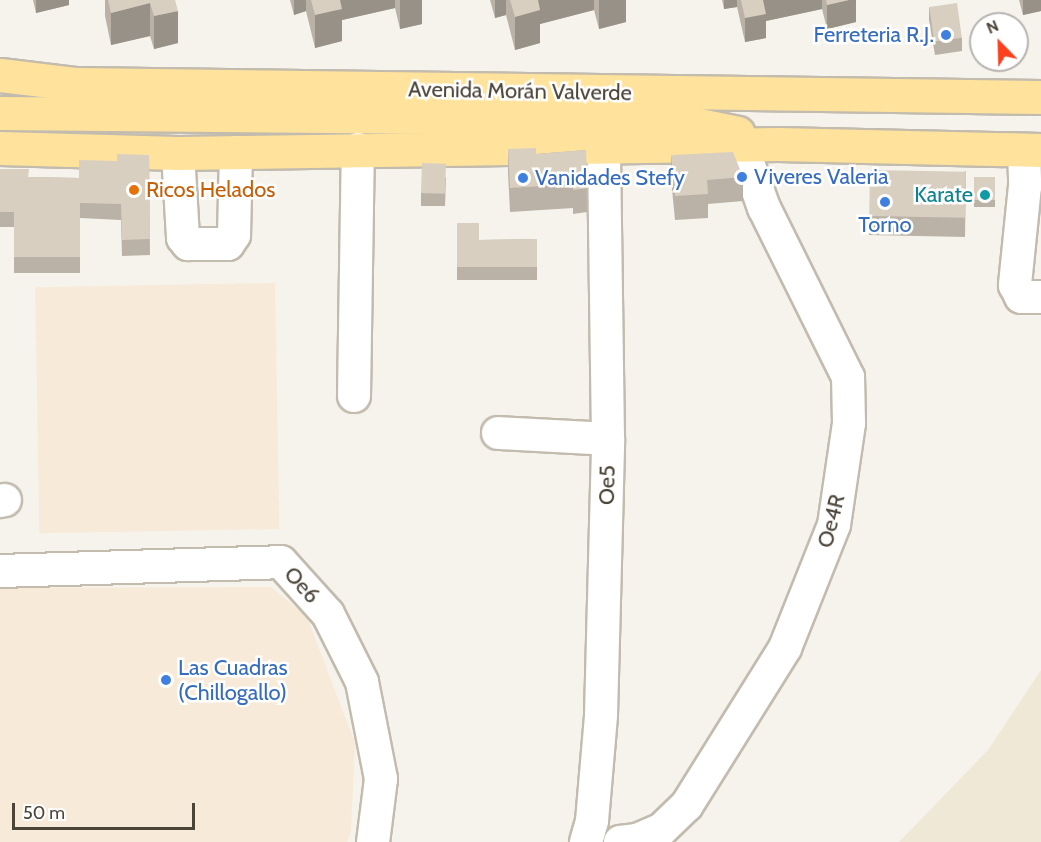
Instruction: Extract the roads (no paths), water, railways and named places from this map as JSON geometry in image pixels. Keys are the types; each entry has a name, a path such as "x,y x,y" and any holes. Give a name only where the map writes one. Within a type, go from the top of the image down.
{"main road":[{"name":"Avenida Morán Valverde","path":"0,75 76,84 1041,97"},
{"path":"0,113 670,119 735,138 778,144 1032,150"},
{"path":"0,148 178,153 358,149 604,148 735,138"}],"street":[{"name":"Oe4R","path":"589,832 619,842 638,840 661,830 687,805 785,648 834,525 849,423 848,377 764,208 735,138"},
{"name":"Oe5","path":"589,832 602,715 608,439 604,148"},
{"path":"354,396 358,149"},
{"path":"1032,150 1025,186 1015,285 1021,297 1041,297"},
{"path":"178,153 183,238 188,244 228,244 234,235 236,152"},
{"path":"498,433 608,439"},
{"name":"Oe6","path":"0,571 282,562 328,614 362,682 381,779 373,842"}],"place":[{"name":"Ferreteria R.J.","path":"946,35"},
{"name":"Viveres Valeria","path":"742,177"},
{"name":"Vanidades Stefy","path":"523,178"},
{"name":"Ricos Helados","path":"134,190"},
{"name":"Karate","path":"985,195"},
{"name":"Torno","path":"885,202"},
{"name":"Las Cuadras (Chillogallo)","path":"166,680"}]}
